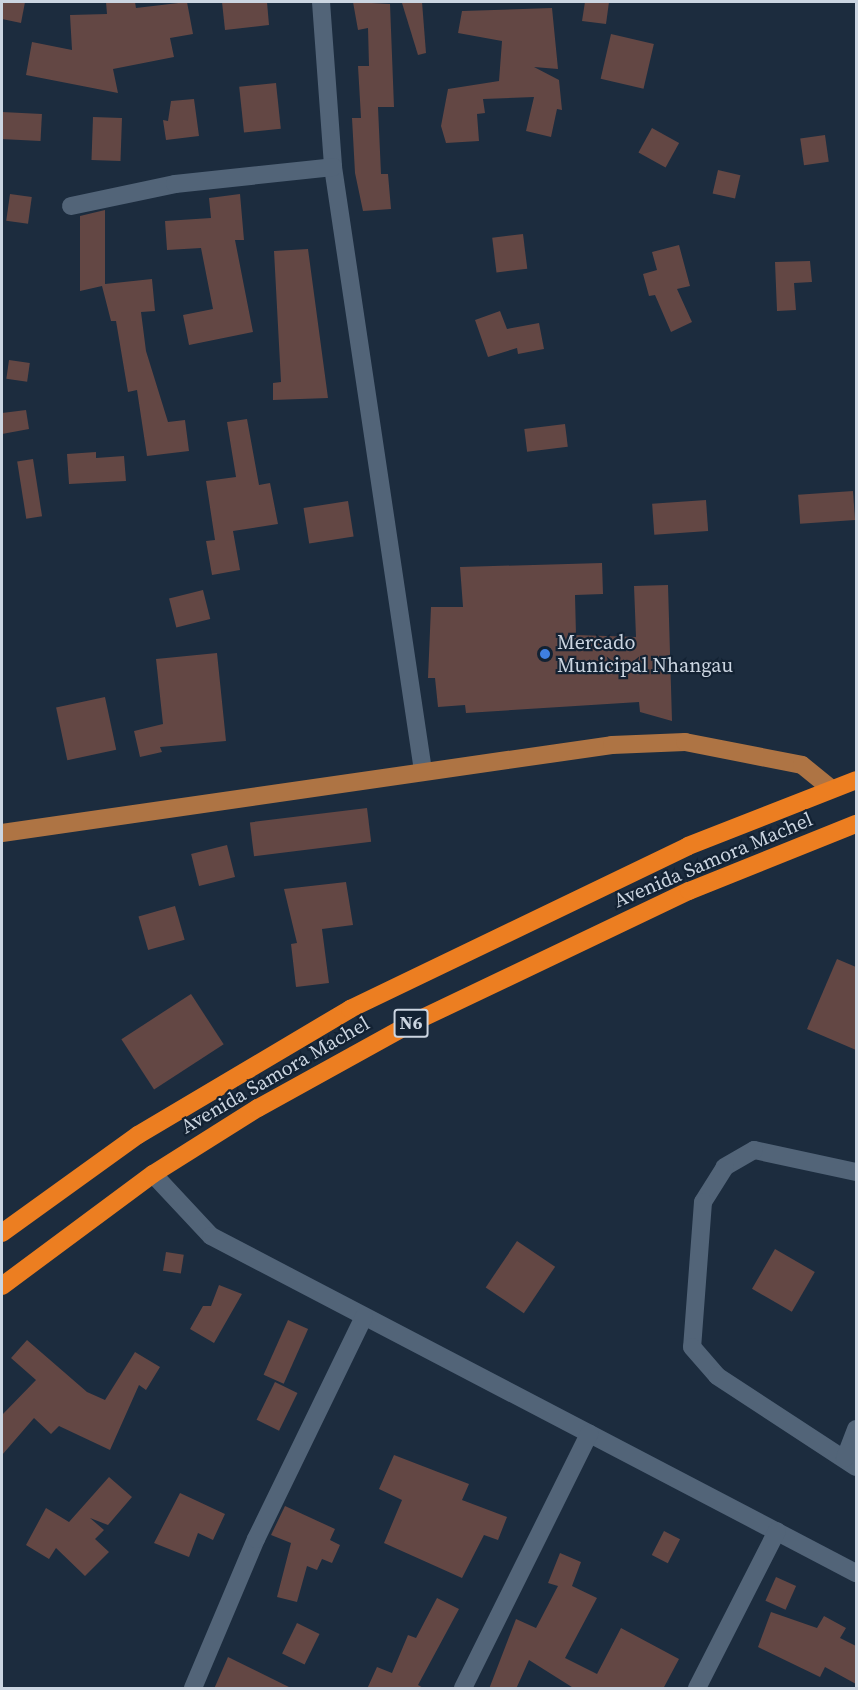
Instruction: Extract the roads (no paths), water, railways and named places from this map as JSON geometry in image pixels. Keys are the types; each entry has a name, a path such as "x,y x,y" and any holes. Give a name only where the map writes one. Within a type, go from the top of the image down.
{"highway":[{"name":"Avenida Samora Machel","path":"2,1233 138,1135 350,1009 688,846 856,780"},
{"name":"Avenida Samora Machel","path":"2,1286 153,1174 258,1108 414,1022 689,891 856,824"}],"main road":[{"path":"2,833 612,745 685,742 802,765 832,789"}],"street":[{"path":"321,2 333,167 423,771"},
{"path":"70,206 175,184 333,167"},
{"path":"856,1172 754,1150 725,1167 703,1202 692,1347 717,1376 851,1462 856,1429"},
{"path":"153,1174 211,1236 856,1572"},
{"path":"193,1689 256,1539 364,1317"},
{"path":"463,1689 589,1434"},
{"path":"697,1689 777,1531"}],"place":[{"name":"Mercado Municipal Nhangau","path":"545,654"}]}
